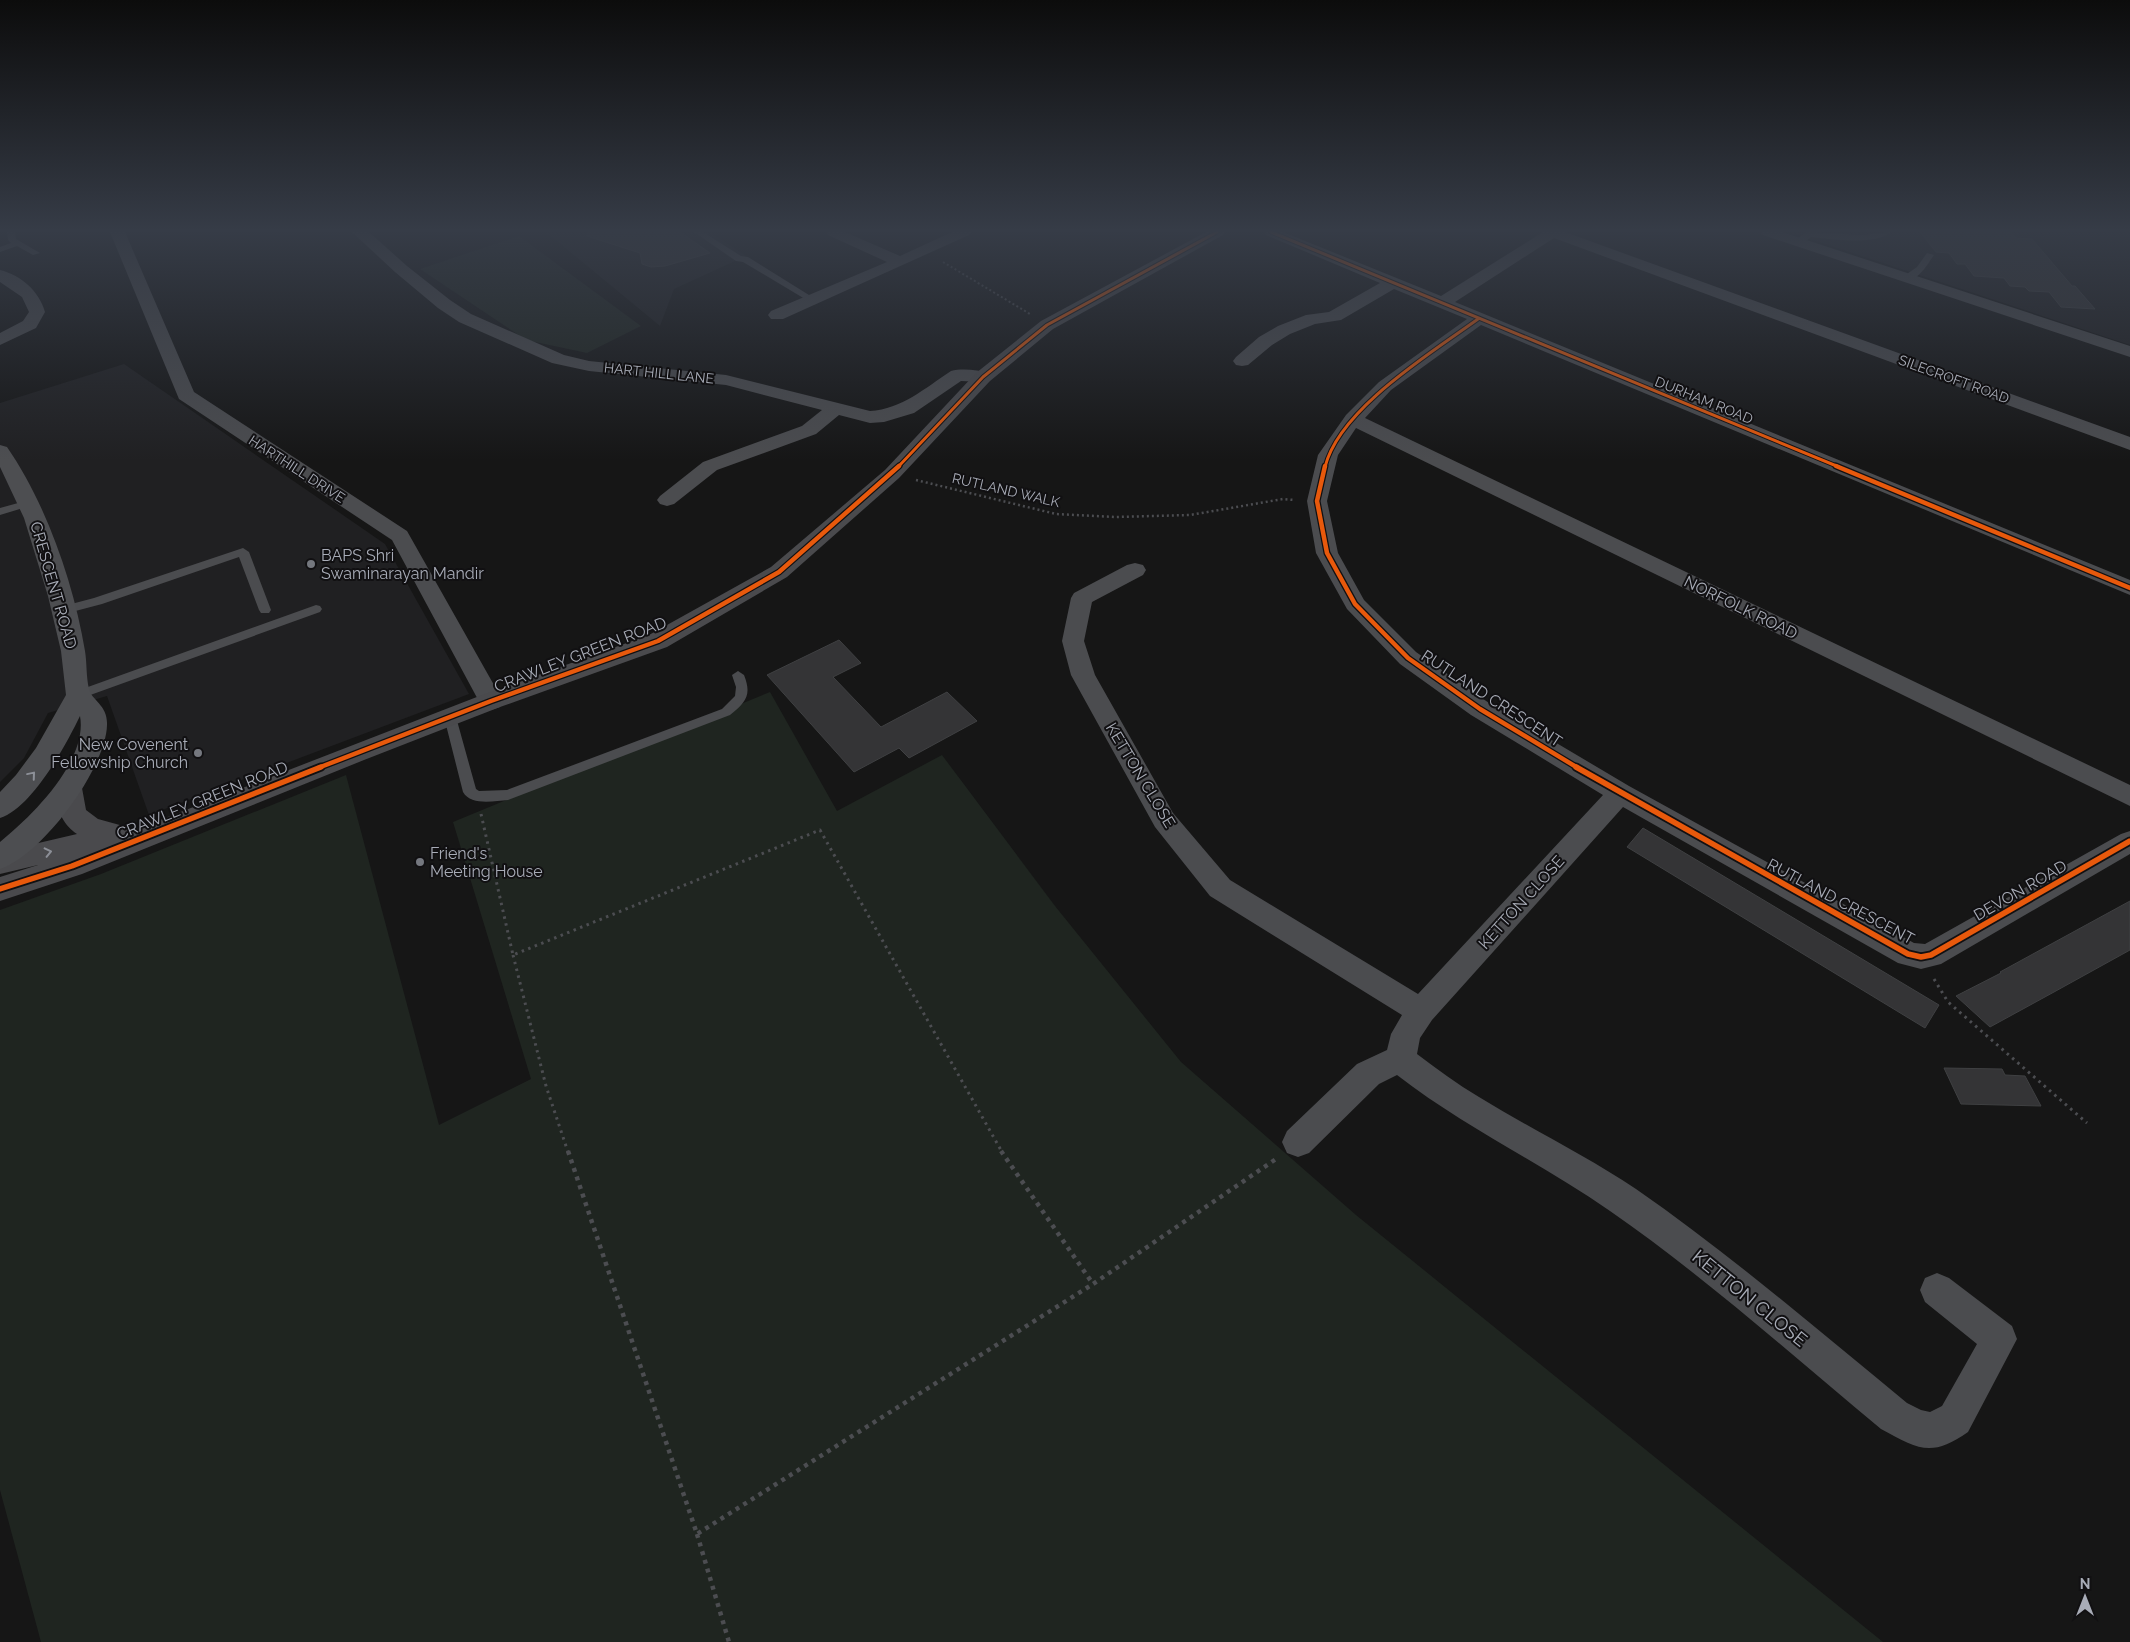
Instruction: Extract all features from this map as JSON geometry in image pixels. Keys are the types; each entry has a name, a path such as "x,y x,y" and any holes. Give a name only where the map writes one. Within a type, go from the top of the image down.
{"highway":[{"name":"CRESCENT ROAD","path":"0,450 29,503 64,610 74,652 78,695"},
{"path":"0,808 20,789 45,758 58,737 78,695 92,709 95,720 87,755 69,788 30,832 0,858"}],"street":[{"path":"0,340 30,324 37,312 36,309"},
{"name":"HARTHILL DRIVE","path":"149,309 186,395 400,536 491,701"},
{"name":"HART HILL LANE","path":"451,309 465,318 558,359 589,366 726,380 870,416 884,416 907,409 957,375 983,377"},
{"path":"777,314 790,309"},
{"name":"CRAWLEY GREEN ROAD","path":"0,889 72,866 174,824 491,701 658,641 778,572 892,474 983,377 1047,325 1077,309"},
{"path":"1242,360 1276,334 1312,319 1333,317 1350,309"},
{"name":"DURHAM ROAD","path":"1456,309 2130,588"},
{"name":"SILECROFT ROAD","path":"1762,309 2130,444"},
{"path":"2000,309 2130,352"},
{"name":"RUTLAND CRESCENT","path":"1478,318 1385,386 1353,419 1328,455 1317,501 1327,553 1355,604 1408,658 1480,709 1620,793 1896,948 1921,957"},
{"path":"666,500 710,466 809,430 837,407"},
{"name":"NORFOLK ROAD","path":"1353,419 2130,796"},
{"name":"KETTON CLOSE","path":"1134,570 1082,598 1073,641 1083,675 1164,820 1220,888 1421,1011"},
{"path":"69,788 68,803 80,822 87,828 117,835"},
{"name":"KETTON CLOSE","path":"1620,793 1421,1011 1406,1034 1400,1059 1467,1108 1554,1156 1623,1200 1698,1255 1894,1416 1916,1428 1930,1430 1942,1428 1955,1419 1999,1339 1937,1290"},
{"name":"CRAWLEY GREEN ROAD","path":"0,863 117,835 174,824"},
{"name":"DEVON ROAD","path":"1921,957 1931,955 2130,841"},
{"path":"1298,1142 1368,1074 1400,1059"}],"lane":[{"path":"0,512 29,503"},
{"path":"64,610 98,601 243,552 265,610"},
{"path":"78,695 316,609"},
{"path":"450,717 470,792 477,796 508,795 726,712 741,699 743,688 738,674"}],"path":[{"path":"1020,309 1047,325"},
{"path":"477,796 513,955 546,1086 697,1534 728,1642"},
{"path":"513,955 820,830 1002,1152 1093,1284"},
{"path":"1921,957 1948,1002 2087,1123"},
{"path":"697,1534 1093,1284 1268,1165 1298,1142"}],"shaded area":[{"path":"479,309 617,309 641,326 587,353 526,340"},
{"path":"639,309 667,309 660,326"},
{"path":"2020,309 2130,309 2130,345"},
{"path":"124,364 385,544 469,694 149,815 107,696 48,713 24,758 0,782 0,403"},
{"path":"770,692 837,811 942,755 1055,906 1181,1062 1356,1215 1883,1642 41,1642 0,1490 0,910 101,874 346,775 439,1125 531,1079 453,822"}],"building":[{"path":"839,640 861,663 833,677 881,727 947,692 977,721 909,758 899,748 854,772 767,675"},
{"path":"1643,828 1939,1005 1925,1028 1627,847"},
{"path":"2130,901 2130,950 1990,1027 1956,996 2001,973"},
{"path":"1944,1068 2002,1069 2005,1075 2025,1076 2041,1106 1961,1104"}],"cycle path":[{"path":"0,889 72,866 355,753 491,701 658,641 779,572 892,474 983,377 1047,325 1077,309"},
{"path":"1456,309 2130,588"},
{"path":"1478,319 1385,386 1353,419 1328,455 1317,501 1327,553 1355,604 1408,658 1480,709 1620,793 1908,954 1921,957 1931,955 2130,841"}],"place":[{"name":"BAPS Shri Swaminarayan Mandir","path":"311,564"},
{"name":"New Covenent Fellowship Church","path":"198,753"},
{"name":"Friend's Meeting House","path":"420,862"}]}
